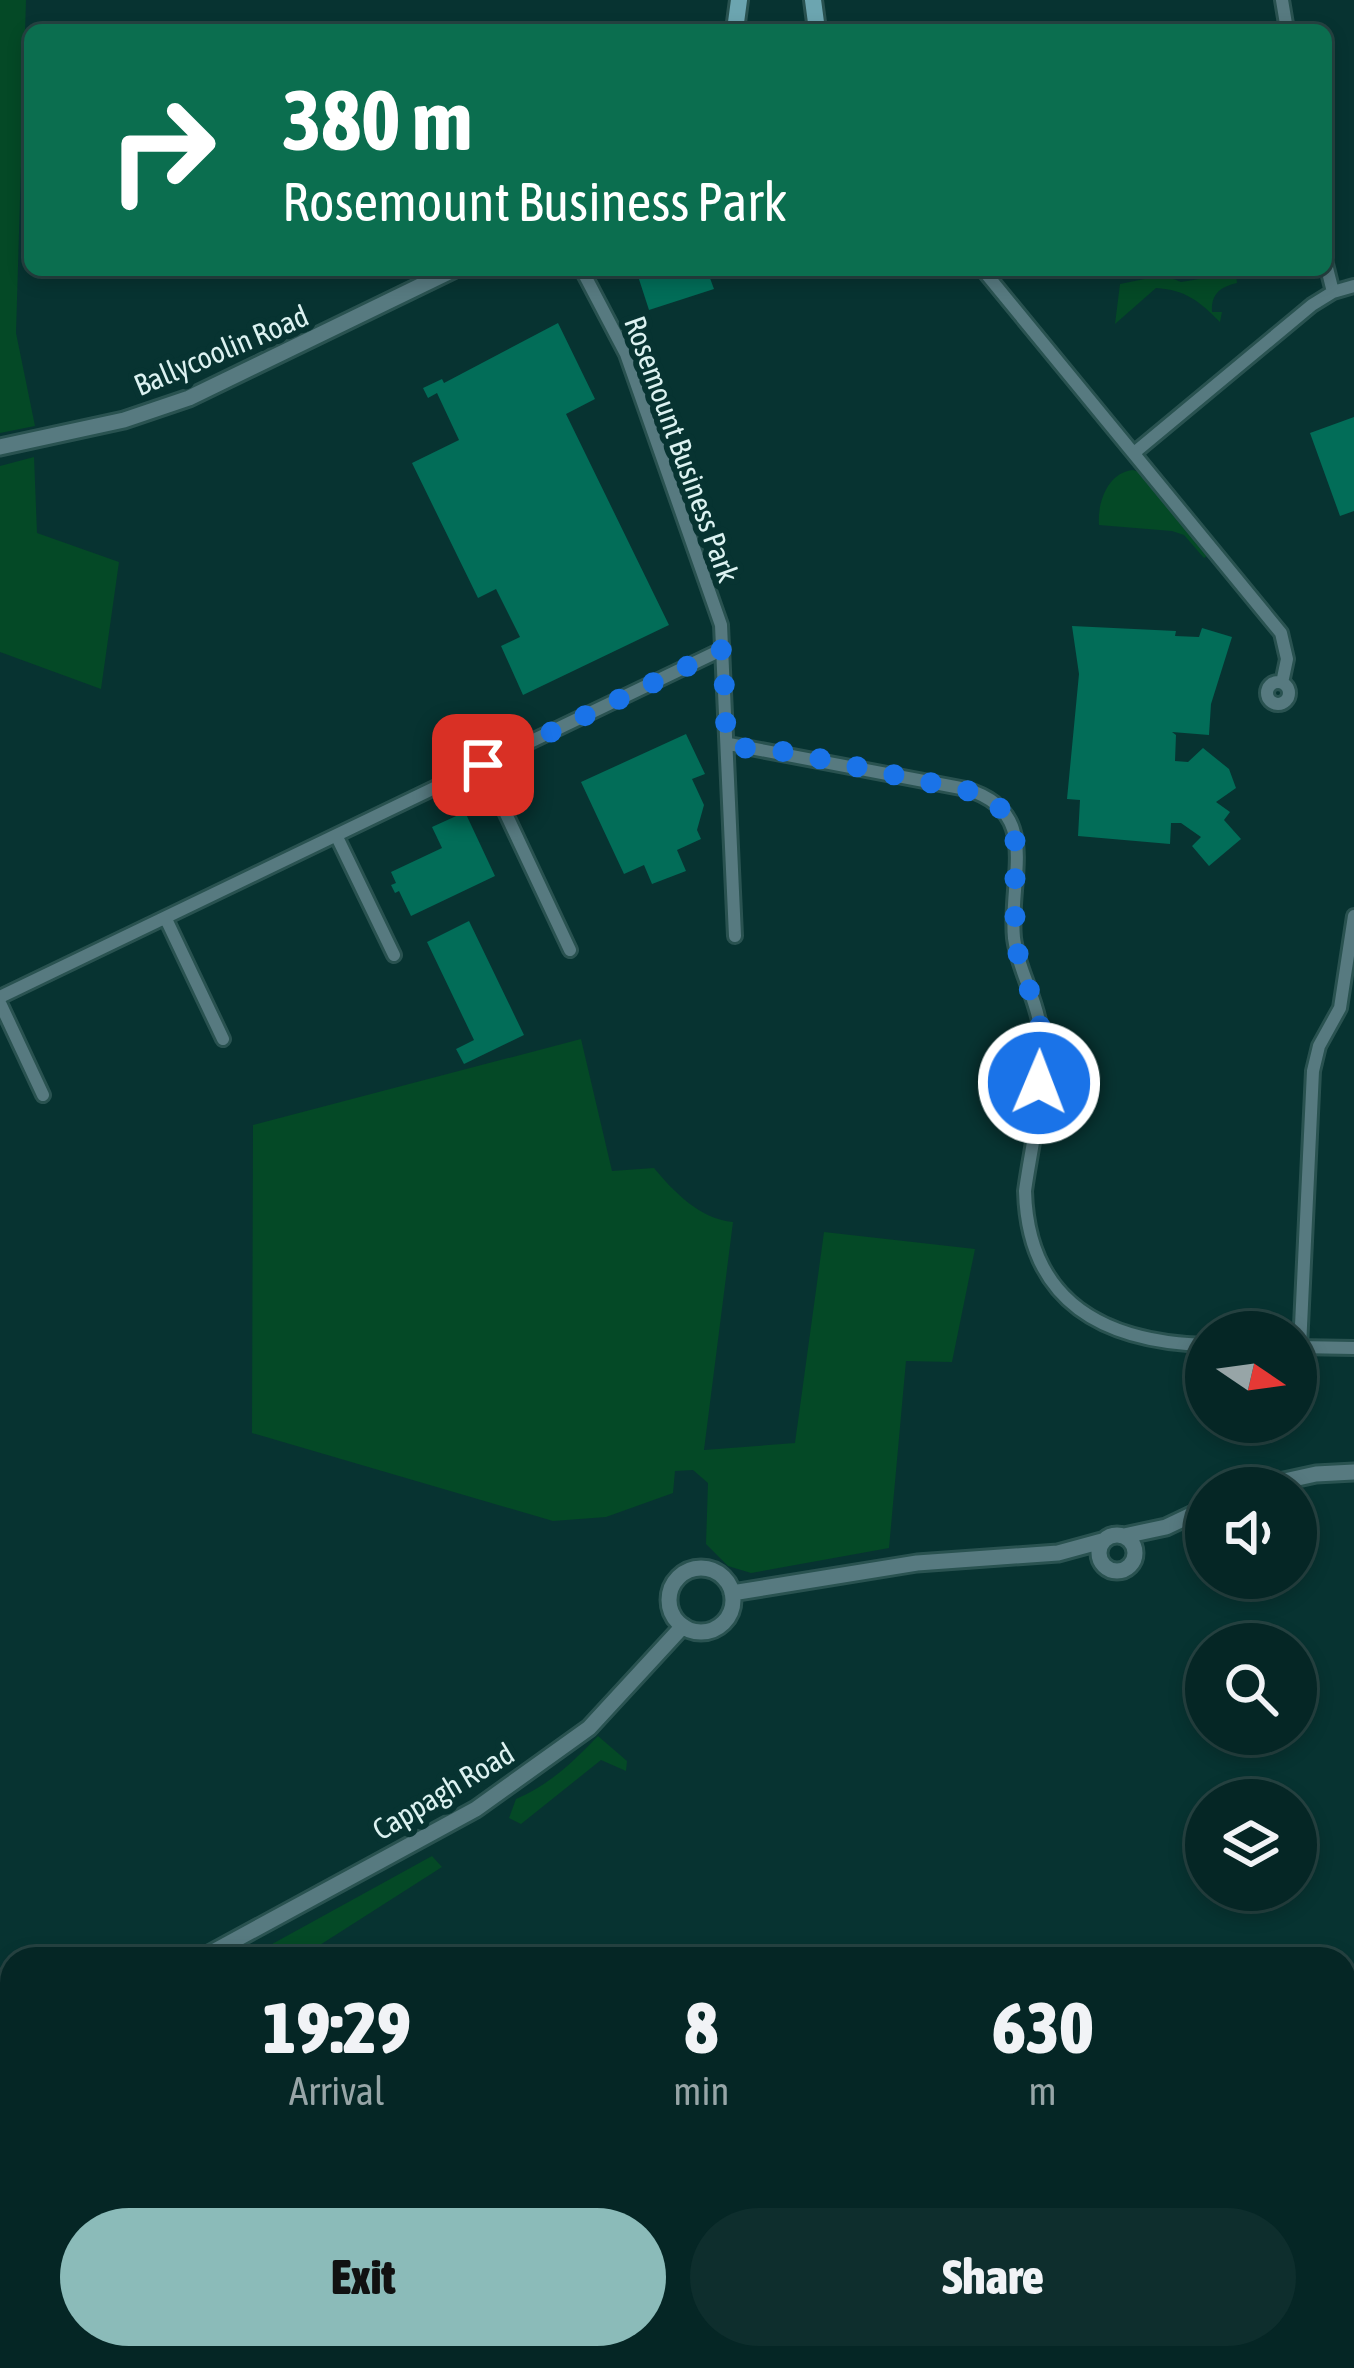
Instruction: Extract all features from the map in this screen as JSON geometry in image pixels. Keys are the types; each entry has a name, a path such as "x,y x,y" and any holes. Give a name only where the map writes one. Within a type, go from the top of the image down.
{"main road":[{"path":"816,16 833,1"}],"street":[{"name":"Ballycoolin Road","path":"0,447 124,420 208,391 441,276"},
{"name":"Rosemount Business Park","path":"585,276 626,354 721,625 735,936"},
{"path":"988,276 1281,633 1286,659 1282,683"},
{"path":"1329,276 1333,292"},
{"path":"1134,453 1333,292 1354,286"},
{"path":"43,1095 0,1000 723,649"},
{"path":"729,744 966,789 996,802 1008,815 1018,847 1012,912 1015,944 1040,1024 1042,1053 1025,1191 1040,1261 1066,1299 1118,1334 1185,1344"},
{"path":"483,765 570,950"},
{"path":"337,837 394,955"},
{"path":"1300,1311 1313,1071 1319,1046 1340,1009 1354,916"},
{"path":"166,919 223,1039"},
{"path":"1317,1347 1354,1348"},
{"path":"1317,1474 1354,1472"},
{"path":"683,1627 669,1595 679,1576 706,1568 724,1577 732,1593 917,1563 1058,1553 1112,1535 1166,1527 1185,1518"},
{"path":"1058,1553 1123,1570 1166,1527"},
{"path":"1124,1536 1135,1554"},
{"path":"1101,1562 1102,1541"},
{"name":"Cappagh Road","path":"222,1947 476,1808 589,1728 683,1627 704,1631 723,1622 730,1613 732,1593"}],"green space":[{"path":"0,0 26,0 16,333 35,426 0,433"},
{"path":"1159,276 1181,282 1236,276 1237,283 1221,289 1213,300 1212,312 1222,312 1220,322 1191,298 1156,288 1115,324 1120,284"},
{"path":"34,457 37,533 119,562 101,689 0,652 0,466"},
{"path":"1133,470 1142,473 1209,555 1204,558 1184,535 1172,531 1099,525 1106,490 1117,476"},
{"path":"581,1039 612,1171 654,1168 699,1210 733,1222 704,1450 795,1443 824,1232 975,1249 952,1362 906,1361 889,1548 751,1573 728,1566 706,1544 708,1483 693,1470 675,1471 673,1493 606,1517 553,1521 252,1433 253,1125"},
{"path":"598,1736 627,1761 626,1771 601,1760 521,1824 509,1818 516,1799 560,1772"},
{"path":"432,1856 442,1867 317,1947 267,1947"}],"building":[{"path":"638,276 709,276 714,289 649,310"},
{"path":"558,323 595,399 566,414 669,625 523,695 501,646 520,637 496,589 478,598 412,463 459,440 437,393 428,398 423,388 442,379 444,383"},
{"path":"1354,417 1354,511 1340,516 1310,433"},
{"path":"1072,626 1176,631 1175,636 1199,637 1202,628 1232,637 1211,704 1209,735 1172,732 1176,735 1175,761 1188,762 1203,748 1229,769 1236,788 1216,802 1230,812 1224,820 1241,839 1209,866 1192,846 1201,837 1181,823 1171,823 1170,844 1078,836 1080,800 1067,799 1079,674"},
{"path":"686,734 705,774 692,779 704,805 697,830 701,839 677,850 686,871 652,884 644,865 624,874 581,782"},
{"path":"465,812 495,876 411,916 391,885 396,883 391,872 442,848 432,827"},
{"path":"469,921 524,1035 464,1064 456,1049 474,1040 427,942"}],"route":[{"path":"483,765 723,649 726,732 734,747 771,748 983,794 1008,815 1015,830 1015,944 1040,1024 1039,1083"}]}
